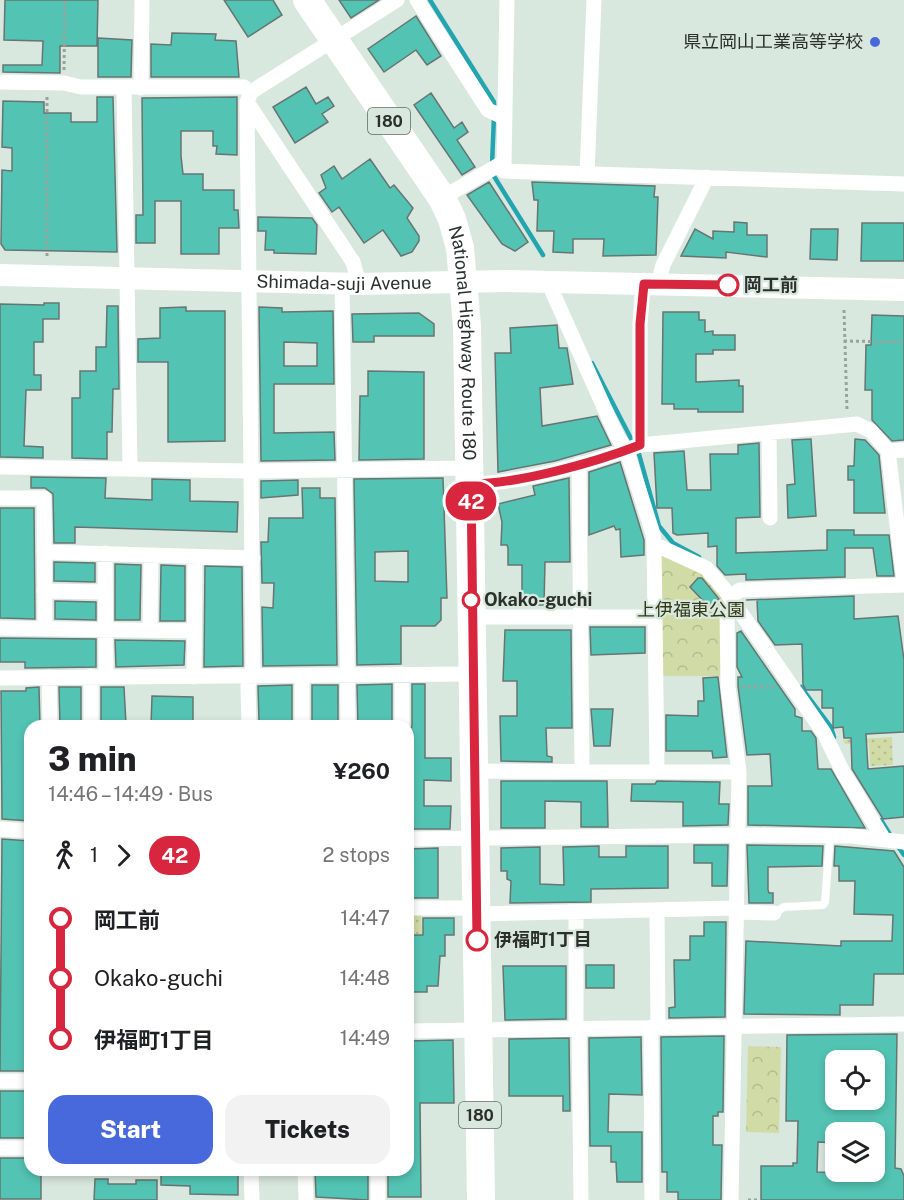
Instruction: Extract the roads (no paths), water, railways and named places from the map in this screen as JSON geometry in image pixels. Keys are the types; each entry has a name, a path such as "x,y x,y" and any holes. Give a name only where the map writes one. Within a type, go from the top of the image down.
{"highway":[{"name":"National Highway Route 180","path":"307,0 442,198 452,219 460,248 464,283 471,476 471,617 481,1200"}],"street":[{"path":"141,88 142,0"},
{"path":"249,97 397,0"},
{"path":"417,0 497,114"},
{"path":"496,166 497,114 507,0"},
{"path":"586,174 594,0"},
{"path":"0,82 64,83 81,87 244,87 353,262 345,470 348,720"},
{"path":"124,87 130,468"},
{"path":"249,97 248,281 253,558 253,667 250,676 249,720"},
{"path":"496,166 504,171 904,184"},
{"path":"442,198 496,166"},
{"path":"657,771 654,544 634,448 640,324 651,284 663,265 707,177"},
{"name":"Shimada-suji Avenue","path":"0,275 351,284 548,282 904,290"},
{"path":"548,282 616,434 634,448"},
{"path":"0,467 251,471 345,470 471,476 491,484 579,464 634,448 848,424 857,424 872,431 888,451 903,576 734,594"},
{"path":"769,433 770,518"},
{"path":"888,451 904,450"},
{"path":"579,464 582,769"},
{"path":"0,498 44,498 45,628"},
{"path":"654,544 706,568 734,594 791,686 824,733 843,772 875,821 894,840"},
{"path":"44,552 253,558"},
{"path":"92,720 105,631 105,553"},
{"path":"150,630 151,556"},
{"path":"195,557 195,677"},
{"path":"45,591 105,592"},
{"path":"731,1200 739,772 728,687 727,610 734,594"},
{"path":"471,617 654,617"},
{"path":"0,628 194,632"},
{"path":"402,674 402,720"},
{"path":"0,678 472,674"},
{"path":"302,676 302,720"},
{"path":"49,677 50,720"},
{"path":"474,771 582,769 739,772"},
{"path":"0,830 24,831"},
{"path":"414,838 475,840 737,835 830,836 894,840"},
{"path":"414,908 576,913 736,910 774,913"},
{"path":"652,1200 657,910"},
{"path":"576,913 581,1200"},
{"path":"414,1031 904,1024"},
{"path":"0,1081 24,1081"},
{"path":"0,1148 24,1148"},
{"path":"251,1176 252,1200"},
{"path":"305,1176 306,1200"},
{"path":"378,1176 378,1200"}],"lane":[{"path":"774,913 784,907 823,905 830,836"}],"waterway":[{"path":"430,0 494,102 494,108"},
{"path":"492,165 494,116"},
{"path":"492,173 543,255"},
{"path":"592,363 639,454 659,526 673,543 699,557"},
{"path":"801,687 831,727 834,737"},
{"path":"881,820 891,836"},
{"path":"897,845 904,855"}],"place":[{"name":"県立岡山工業高等学校","path":"875,42"},
{"name":"岡工前","path":"728,285"},
{"name":"Okako-guchi","path":"471,600"},
{"name":"伊福町1丁目","path":"477,940"}],"park label":[{"name":"上伊福東公園","path":"691,610"}]}
